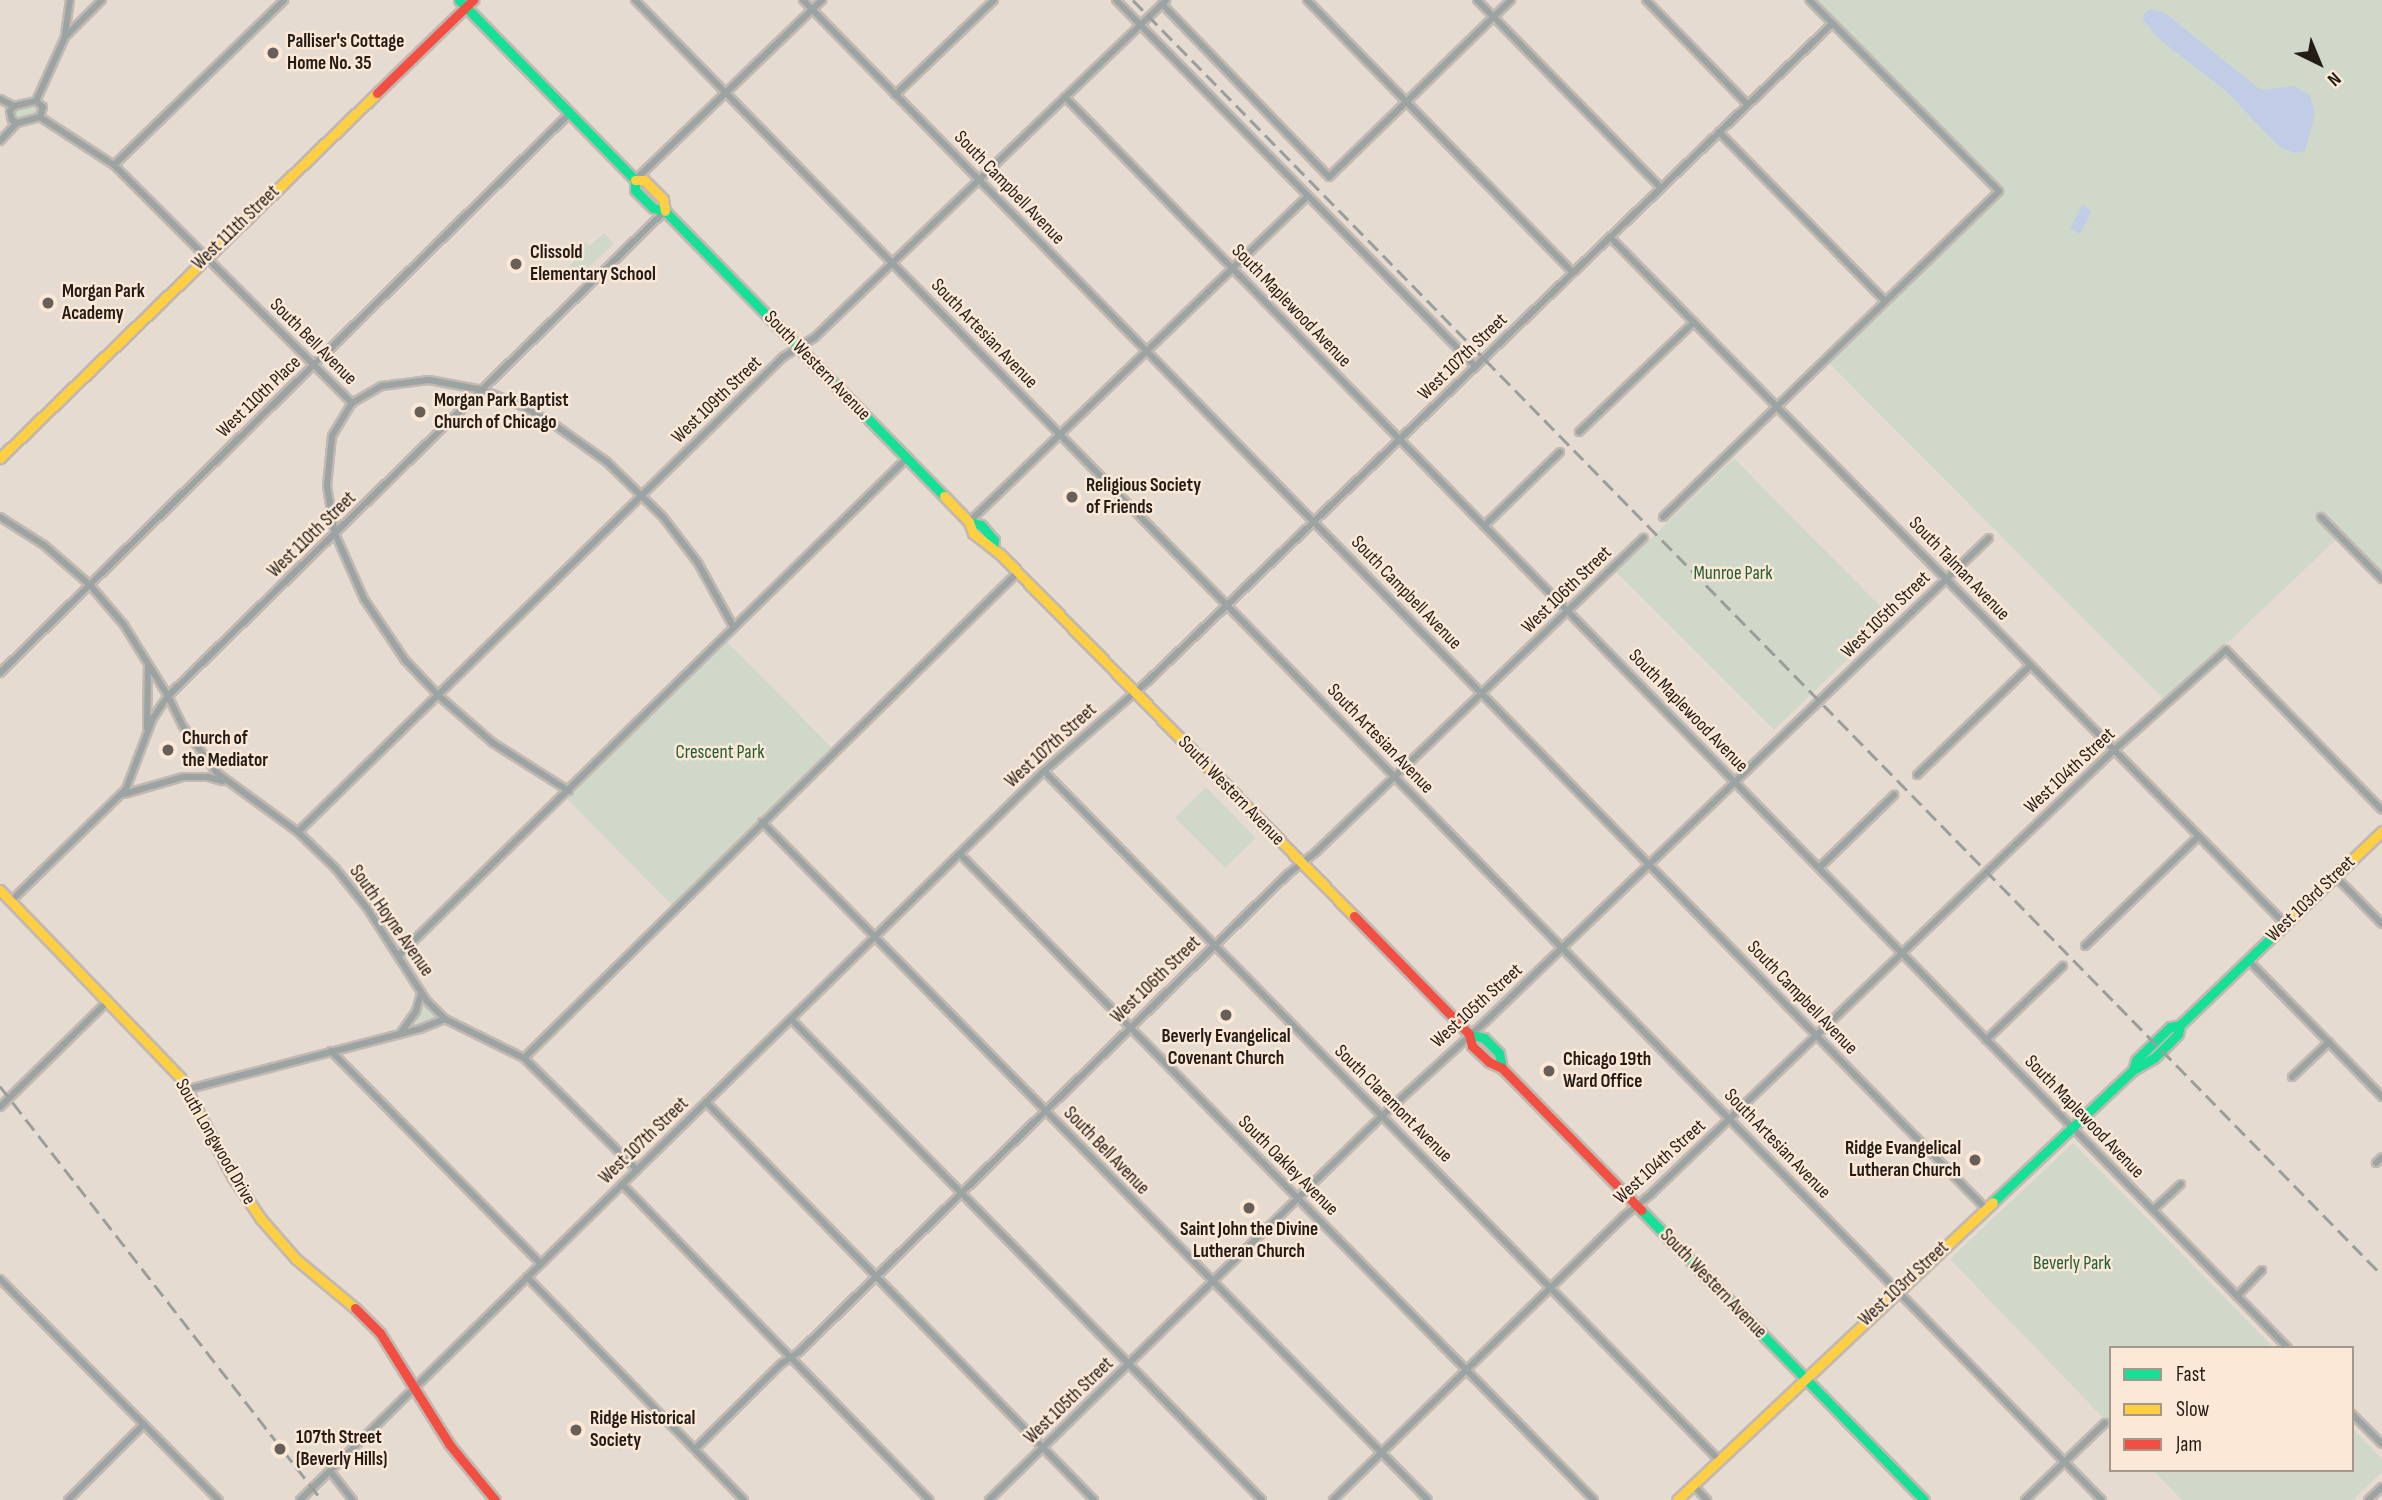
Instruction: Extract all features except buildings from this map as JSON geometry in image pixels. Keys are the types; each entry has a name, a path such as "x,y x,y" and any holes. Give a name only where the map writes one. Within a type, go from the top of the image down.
{"main road":[{"name":"South Western Avenue","path":"466,2 635,180 635,190 653,208 666,211 969,522 972,533 987,547 993,547 1018,572 1469,1034 1472,1046 1489,1062 1502,1068 1924,1500"},
{"name":"West 111th Street","path":"0,458 466,2"},
{"name":"West 103rd Street","path":"1678,1500 1805,1377 2133,1070 2154,1058 2178,1034 2180,1025 2382,831"},
{"name":"South Longwood Drive","path":"0,890 189,1089 220,1155 261,1219 296,1259 369,1321 389,1346 449,1444 495,1500"}],"street":[{"path":"36,101 65,37 71,0"},
{"path":"65,37 102,0"},
{"path":"114,165 284,0"},
{"name":"South Artesian Avenue","path":"635,0 2102,1500"},
{"name":"South Campbell Avenue","path":"803,0 1985,1208"},
{"path":"635,180 822,0"},
{"path":"895,95 994,0"},
{"path":"1116,0 1475,366"},
{"path":"1307,0 1573,273"},
{"path":"1477,0 1661,188"},
{"path":"1164,2 1329,177 1511,0"},
{"path":"1646,0 1748,104"},
{"path":"1663,517 1999,191 1809,0"},
{"name":"West 109th Street","path":"298,832 783,357 814,338 1164,2"},
{"name":"West 107th Street","path":"300,1500 1044,771 1135,692 1227,605 1832,24"},
{"name":"South Maplewood Avenue","path":"1065,97 2286,1346"},
{"path":"0,99 14,106 36,101"},
{"path":"0,141 17,123 40,117 43,107 36,101"},
{"path":"14,106 10,116 17,123"},
{"name":"West 110th Place","path":"0,673 570,113"},
{"name":"South Bell Avenue","path":"40,117 114,165 352,404 340,419 328,451 327,486 335,534 352,576 380,627 405,660 439,696 493,743 569,790"},
{"path":"1720,132 1885,301"},
{"path":"969,522 1308,196"},
{"name":"West 110th Street","path":"10,901 120,796 131,780 147,734 168,696 666,211"},
{"name":"South Talman Avenue","path":"1610,237 2285,924"},
{"path":"1579,432 1693,322"},
{"path":"352,404 382,386 410,380 483,390 522,406 579,440 642,495 698,563 734,628"},
{"path":"1484,526 1560,452"},
{"path":"398,956 907,458"},
{"name":"South Hoyne Avenue","path":"0,517 44,545 90,585 124,625 168,696 182,725 227,783 298,832 336,869 421,993 445,1019 524,1058 637,1170"},
{"path":"2321,517 2382,579"},
{"name":"West 106th Street","path":"695,1449 1215,945 1644,538"},
{"name":"West 105th Street","path":"989,1500 1383,1115 1562,948 1989,538"},
{"path":"524,1058 1018,572"},
{"name":"West 104th Street","path":"1333,1500 1550,1286 1730,1119 2115,750 2226,650 2382,810"},
{"path":"147,734 148,663"},
{"path":"1917,775 2031,665"},
{"name":"South Claremont Avenue","path":"1044,771 1719,1460"},
{"path":"120,796 141,787 183,777 208,777 227,783"},
{"path":"1819,868 1894,795"},
{"name":"South Bell Avenue","path":"762,822 1428,1500"},
{"path":"2085,946 2199,836"},
{"name":"South Oakley Avenue","path":"960,854 1594,1500"},
{"path":"2335,876 2382,924"},
{"path":"2248,960 2382,1097"},
{"path":"1986,1040 2063,966"},
{"path":"400,1034 416,1012 421,993"},
{"path":"0,1107 107,1002"},
{"path":"791,1018 1262,1500"},
{"path":"189,1089 400,1034 445,1019"},
{"path":"2292,1077 2329,1042"},
{"path":"331,1051 541,1264"},
{"path":"706,1102 1094,1500"},
{"path":"622,1184 929,1500"},
{"path":"2153,1210 2181,1184"},
{"path":"2237,1296 2262,1270"},
{"path":"527,1277 744,1500"},
{"path":"0,1279 219,1500"},
{"path":"2354,1416 2382,1444"},
{"path":"2025,1500 2105,1423"},
{"path":"68,1500 144,1424"},
{"path":"330,1471 353,1500"},
{"path":"1692,1485 1707,1500"},
{"path":"2368,1500 2382,1486"}],"green space":[{"path":"1816,0 2382,0 2382,575 2342,534 2166,701 1827,361 2002,192"},
{"path":"31,105 37,108 37,113 16,118 15,111"},
{"path":"604,233 614,243 572,284 562,274 576,259 572,255 585,242 589,246"},
{"name":"Munroe Park","path":"1734,458 1891,617 1774,730 1616,572"},
{"name":"Crescent Park","path":"727,642 831,747 672,905 567,799"},
{"path":"1206,787 1256,838 1225,868 1175,818"},
{"path":"428,1005 439,1016 437,1020 415,1026 421,1007"},
{"name":"Beverly Park","path":"2073,1143 2272,1346 2109,1346 2109,1424 1950,1259"},
{"path":"2354,1430 2382,1459 2382,1472 2353,1500 2182,1500 2155,1472 2354,1472"}],"water":[{"path":"2150,9 2165,13 2261,90 2294,86 2310,95 2315,114 2305,151 2295,153 2279,147 2227,92 2159,39 2143,20 2144,14"},
{"path":"2082,205 2092,211 2080,234 2070,228"}],"railway":[{"path":"1133,0 2382,1275"},
{"path":"0,1086 322,1500"}],"traffic: fast":[{"path":"459,0 635,180 635,190 653,208 665,211 944,496"},
{"path":"969,522 981,525 994,540 993,547"},
{"path":"1993,1202 2133,1070 2154,1058 2178,1034 2180,1025 2281,928"},
{"path":"2133,1070 2136,1060 2170,1027 2180,1025"},
{"path":"1469,1034 1484,1038 1499,1053 1502,1068"},
{"path":"1641,1210 1924,1500"}],"traffic: slow":[{"path":"0,458 377,93"},
{"path":"635,180 644,180 663,199 665,211"},
{"path":"944,496 969,522 973,533 1000,554 1354,916"},
{"path":"2281,928 2382,831"},
{"path":"0,890 180,1077 232,1176 261,1219 296,1259 355,1308"},
{"path":"1677,1500 1993,1202"}],"traffic: jam":[{"path":"377,93 473,0"},
{"path":"1354,916 1469,1034 1472,1046 1489,1062 1502,1068 1641,1210"},
{"path":"355,1308 380,1333 449,1444 495,1500"}],"place":[{"name":"Palliser's Cottage Home No. 35","path":"273,53"},
{"name":"Clissold Elementary School","path":"516,264"},
{"name":"Morgan Park Academy","path":"48,303"},
{"name":"Morgan Park Baptist Church of Chicago","path":"420,412"},
{"name":"Religious Society of Friends","path":"1072,497"},
{"name":"Church of the Mediator","path":"168,750"},
{"name":"Beverly Evangelical Covenant Church","path":"1226,1015"},
{"name":"Chicago 19th Ward Office","path":"1549,1071"},
{"name":"Ridge Evangelical Lutheran Church","path":"1975,1160"},
{"name":"Saint John the Divine Lutheran Church","path":"1249,1208"},
{"name":"Ridge Historical Society","path":"576,1430"},
{"name":"107th Street (Beverly Hills)","path":"280,1449"}]}
